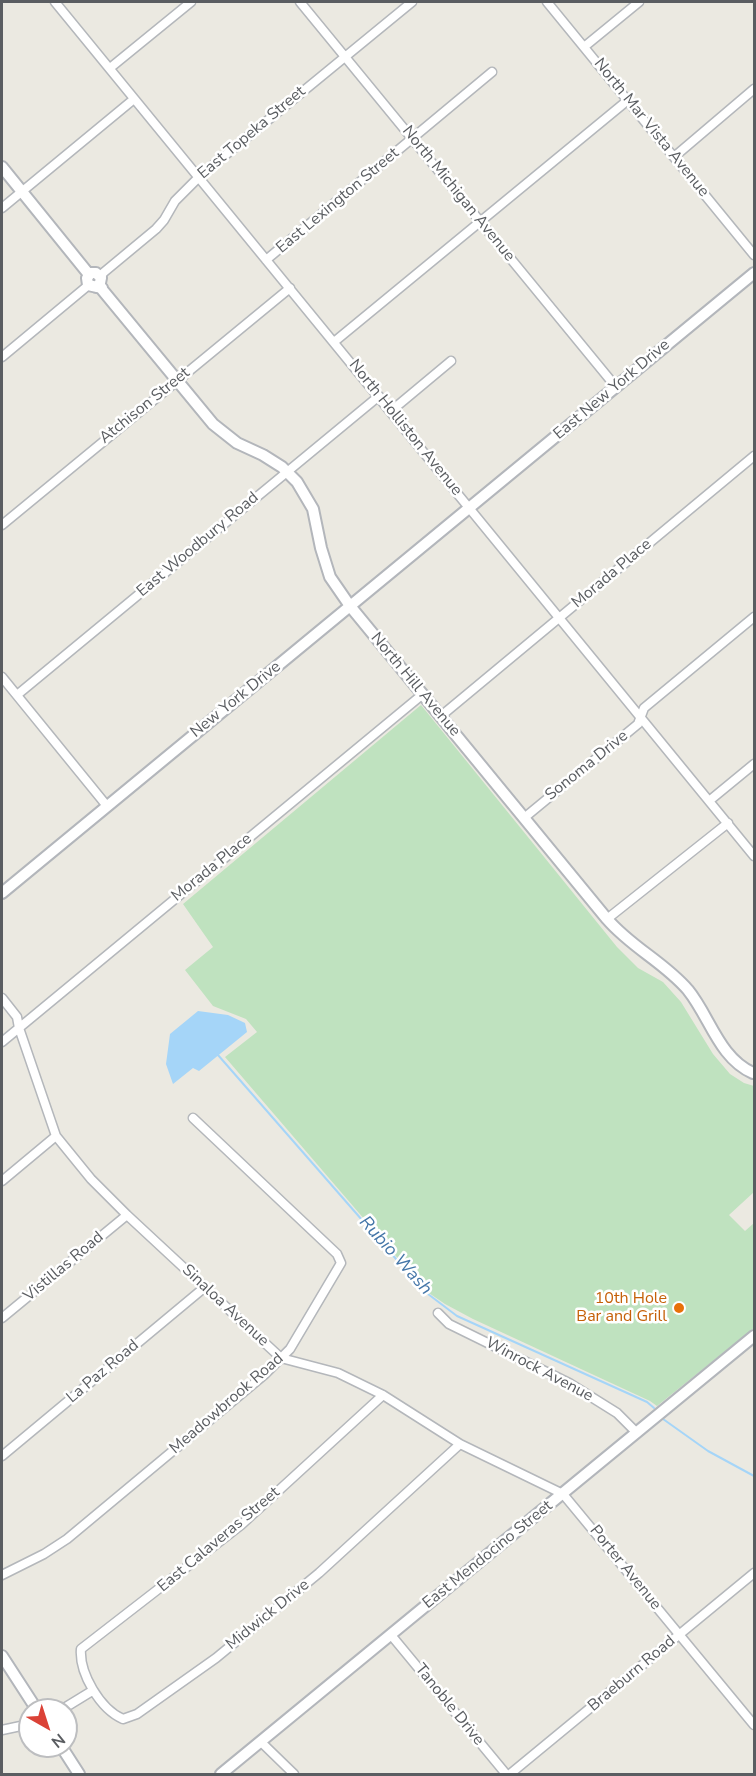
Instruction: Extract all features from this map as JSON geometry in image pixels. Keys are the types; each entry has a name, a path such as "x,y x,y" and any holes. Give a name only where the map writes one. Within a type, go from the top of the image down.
{"street":[{"name":"North Holliston Avenue","path":"55,2 754,856"},
{"path":"110,68 191,2"},
{"name":"North Michigan Avenue","path":"300,2 616,387"},
{"name":"East Topeka Street","path":"2,357 156,229 175,201 198,177 412,2"},
{"name":"North Mar Vista Avenue","path":"547,2 754,255"},
{"path":"584,47 639,2"},
{"name":"East Lexington Street","path":"267,260 492,72"},
{"path":"674,157 754,89"},
{"path":"2,208 134,99"},
{"path":"334,342 628,100"},
{"name":"North Hill Avenue","path":"2,167 213,424 225,435 287,471 306,494 313,509 330,577 350,606 607,919 630,943 658,962 679,981 697,1003 726,1052 737,1064 754,1073"},
{"name":"East New York Drive","path":"470,508 754,273"},
{"name":"Atchison Street","path":"2,525 290,288"},
{"path":"391,411 451,361"},
{"name":"East Woodbury Road","path":"16,695 379,396"},
{"name":"Morada Place","path":"441,716 754,456"},
{"name":"New York Drive","path":"2,891 470,508"},
{"name":"Sonoma Drive","path":"524,818 638,724 644,708 754,617"},
{"path":"2,677 107,806"},
{"name":"Morada Place","path":"2,1042 423,694"},
{"path":"709,801 754,764"},
{"path":"607,919 728,823"},
{"name":"Sinaloa Avenue","path":"2,998 17,1017 56,1136 90,1179 281,1358 338,1372 383,1395 460,1444 563,1494"},
{"name":"Meadowbrook Road","path":"2,1575 44,1554 67,1539 264,1375 290,1349 341,1263 337,1254 193,1118"},
{"path":"2,1181 56,1136"},
{"name":"Vistillas Road","path":"2,1318 127,1215"},
{"name":"La Paz Road","path":"2,1456 206,1287"},
{"name":"Winrock Avenue","path":"438,1313 449,1324 569,1383 617,1413 637,1434"},
{"name":"East Mendocino Street","path":"221,1774 754,1336"},
{"name":"East Calaveras Street","path":"92,1690 80,1657 81,1649 242,1525 383,1395"},
{"name":"Midwick Drive","path":"92,1690 115,1716 123,1719 137,1714 216,1658 319,1573 460,1444"},
{"name":"Porter Avenue","path":"563,1494 754,1725"},
{"name":"Braeburn Road","path":"508,1774 754,1573"},
{"name":"Tanoble Drive","path":"392,1635 508,1774"},
{"path":"2,1656 30,1698"},
{"path":"78,1699 92,1690"},
{"path":"2,1730 18,1727"},
{"path":"261,1742 294,1774"},
{"path":"69,1758 79,1774"}],"green space":[{"path":"421,705 617,947 638,968 663,982 681,1002 713,1054 730,1074 754,1086 754,1192 729,1215 745,1231 754,1223 754,1328 657,1406 473,1319 426,1291 225,1057 257,1032 246,1019 213,1006 185,970 213,947 183,904"}],"water":[{"path":"198,1011 228,1015 245,1023 247,1032 199,1071 193,1068 173,1084 166,1064 170,1034"}],"waterway":[{"name":"Rubio Wash","path":"218,1055 424,1291 457,1316 647,1402 654,1408"},
{"name":"Rubio Wash","path":"663,1419 708,1451 754,1476"}],"place":[{"name":"10th Hole Bar and Grill","path":"679,1308"}]}
